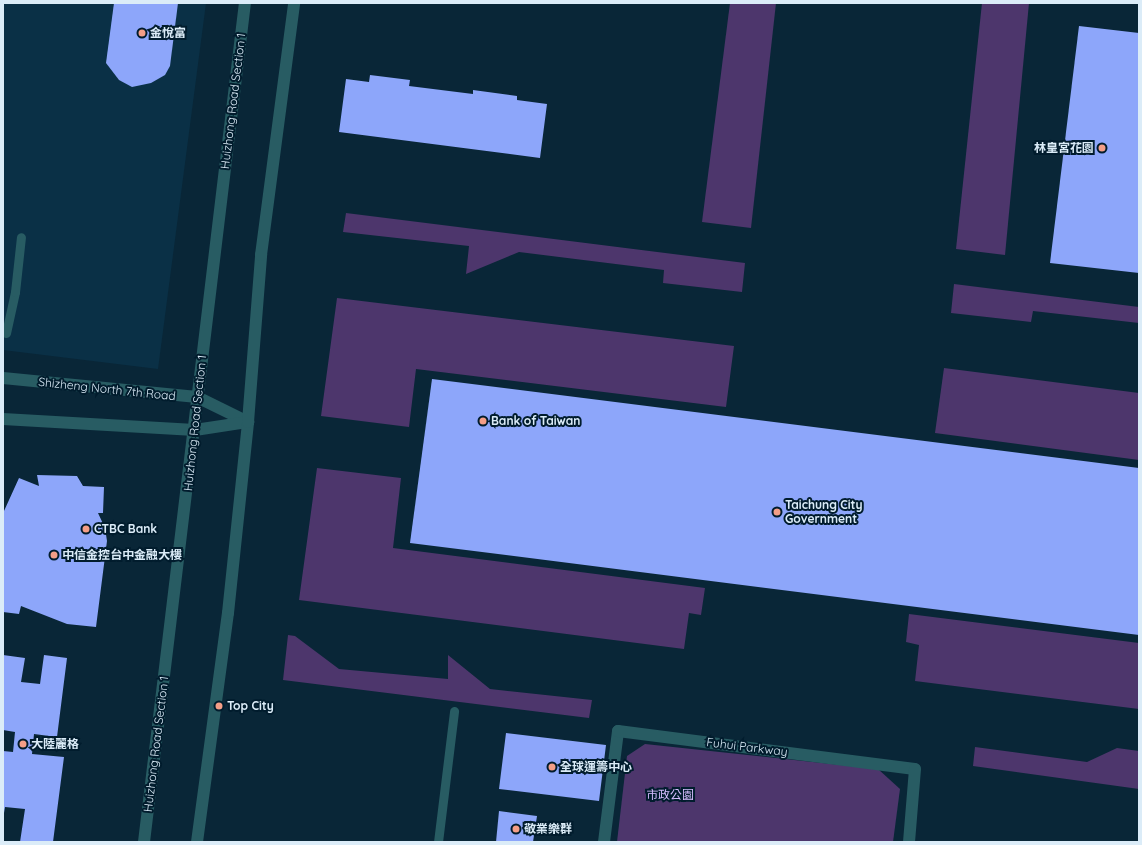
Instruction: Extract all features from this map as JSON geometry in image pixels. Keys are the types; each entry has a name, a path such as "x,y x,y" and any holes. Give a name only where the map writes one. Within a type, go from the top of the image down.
{"street":[{"name":"Huizhong Road Section 1","path":"144,842 195,430 197,397 245,3"},
{"path":"196,842 228,613 248,422 261,254 294,3"},
{"name":"Shizheng North 7th Road","path":"3,378 197,397 248,422"},
{"path":"3,419 195,430 248,422"},
{"name":"Fuhui Parkway","path":"604,842 618,731 915,769 909,842"}],"lane":[{"path":"6,333 15,292 21,237"},
{"path":"438,842 454,711"}],"shaded area":[{"path":"3,3 206,3 158,369 3,350"}],"green space":[{"path":"730,3 776,3 751,228 702,222"},
{"path":"982,3 1029,3 1005,255 956,249"},
{"path":"346,213 745,263 742,292 663,283 664,270 519,252 466,274 469,246 343,232"},
{"path":"954,284 1139,307 1139,323 1033,311 1031,322 951,313"},
{"path":"337,298 734,346 726,407 416,369 409,427 321,416"},
{"path":"944,368 1139,393 1139,460 935,433"},
{"path":"317,468 401,478 393,548 705,588 701,615 689,613 684,649 299,600"},
{"path":"909,614 1139,643 1139,709 915,681 919,645 906,642"},
{"path":"288,635 295,636 339,669 448,679 448,655 490,689 592,700 589,718 283,680"},
{"name":"市政公園","path":"645,744 878,769 900,789 893,842 617,842 627,756"},
{"path":"975,747 1087,762 1117,748 1139,751 1139,789 973,766"}],"building":[{"name":"金悅富","path":"114,3 178,3 170,66 165,75 151,83 132,87 119,80 106,63"},
{"name":"林皇宮花園","path":"1079,26 1139,33 1139,273 1050,263"},
{"path":"370,75 410,80 409,86 473,94 473,90 517,96 517,100 547,104 540,158 339,132 346,79 369,82"},
{"name":"Taichung City Government","path":"432,379 1139,468 1139,635 410,543"},
{"name":"中信金控台中金融大樓","path":"37,475 77,476 83,486 104,487 103,513 98,513 105,528 107,541 96,627 67,624 21,606 19,614 3,612 4,511 19,478 39,486"},
{"name":"大陸麗格","path":"3,655 25,658 21,682 40,684 44,655 67,658 57,737 34,734 32,754 64,757 53,842 20,842 25,809 5,807 3,819 3,751 13,752 15,732 3,730"},
{"name":"全球運籌中心","path":"506,733 606,745 599,801 499,789"},
{"name":"敬業樂群","path":"499,811 537,816 533,842 496,842"}],"place":[{"name":"金悅富","path":"142,33"},
{"name":"林皇宮花園","path":"1102,148"},
{"name":"Bank of Taiwan","path":"483,421"},
{"name":"Taichung City Government","path":"777,512"},
{"name":"CTBC Bank","path":"86,529"},
{"name":"中信金控台中金融大樓","path":"54,555"},
{"name":"Top City","path":"219,706"},
{"name":"大陸麗格","path":"23,744"},
{"name":"全球運籌中心","path":"552,767"},
{"name":"敬業樂群","path":"516,829"}]}
